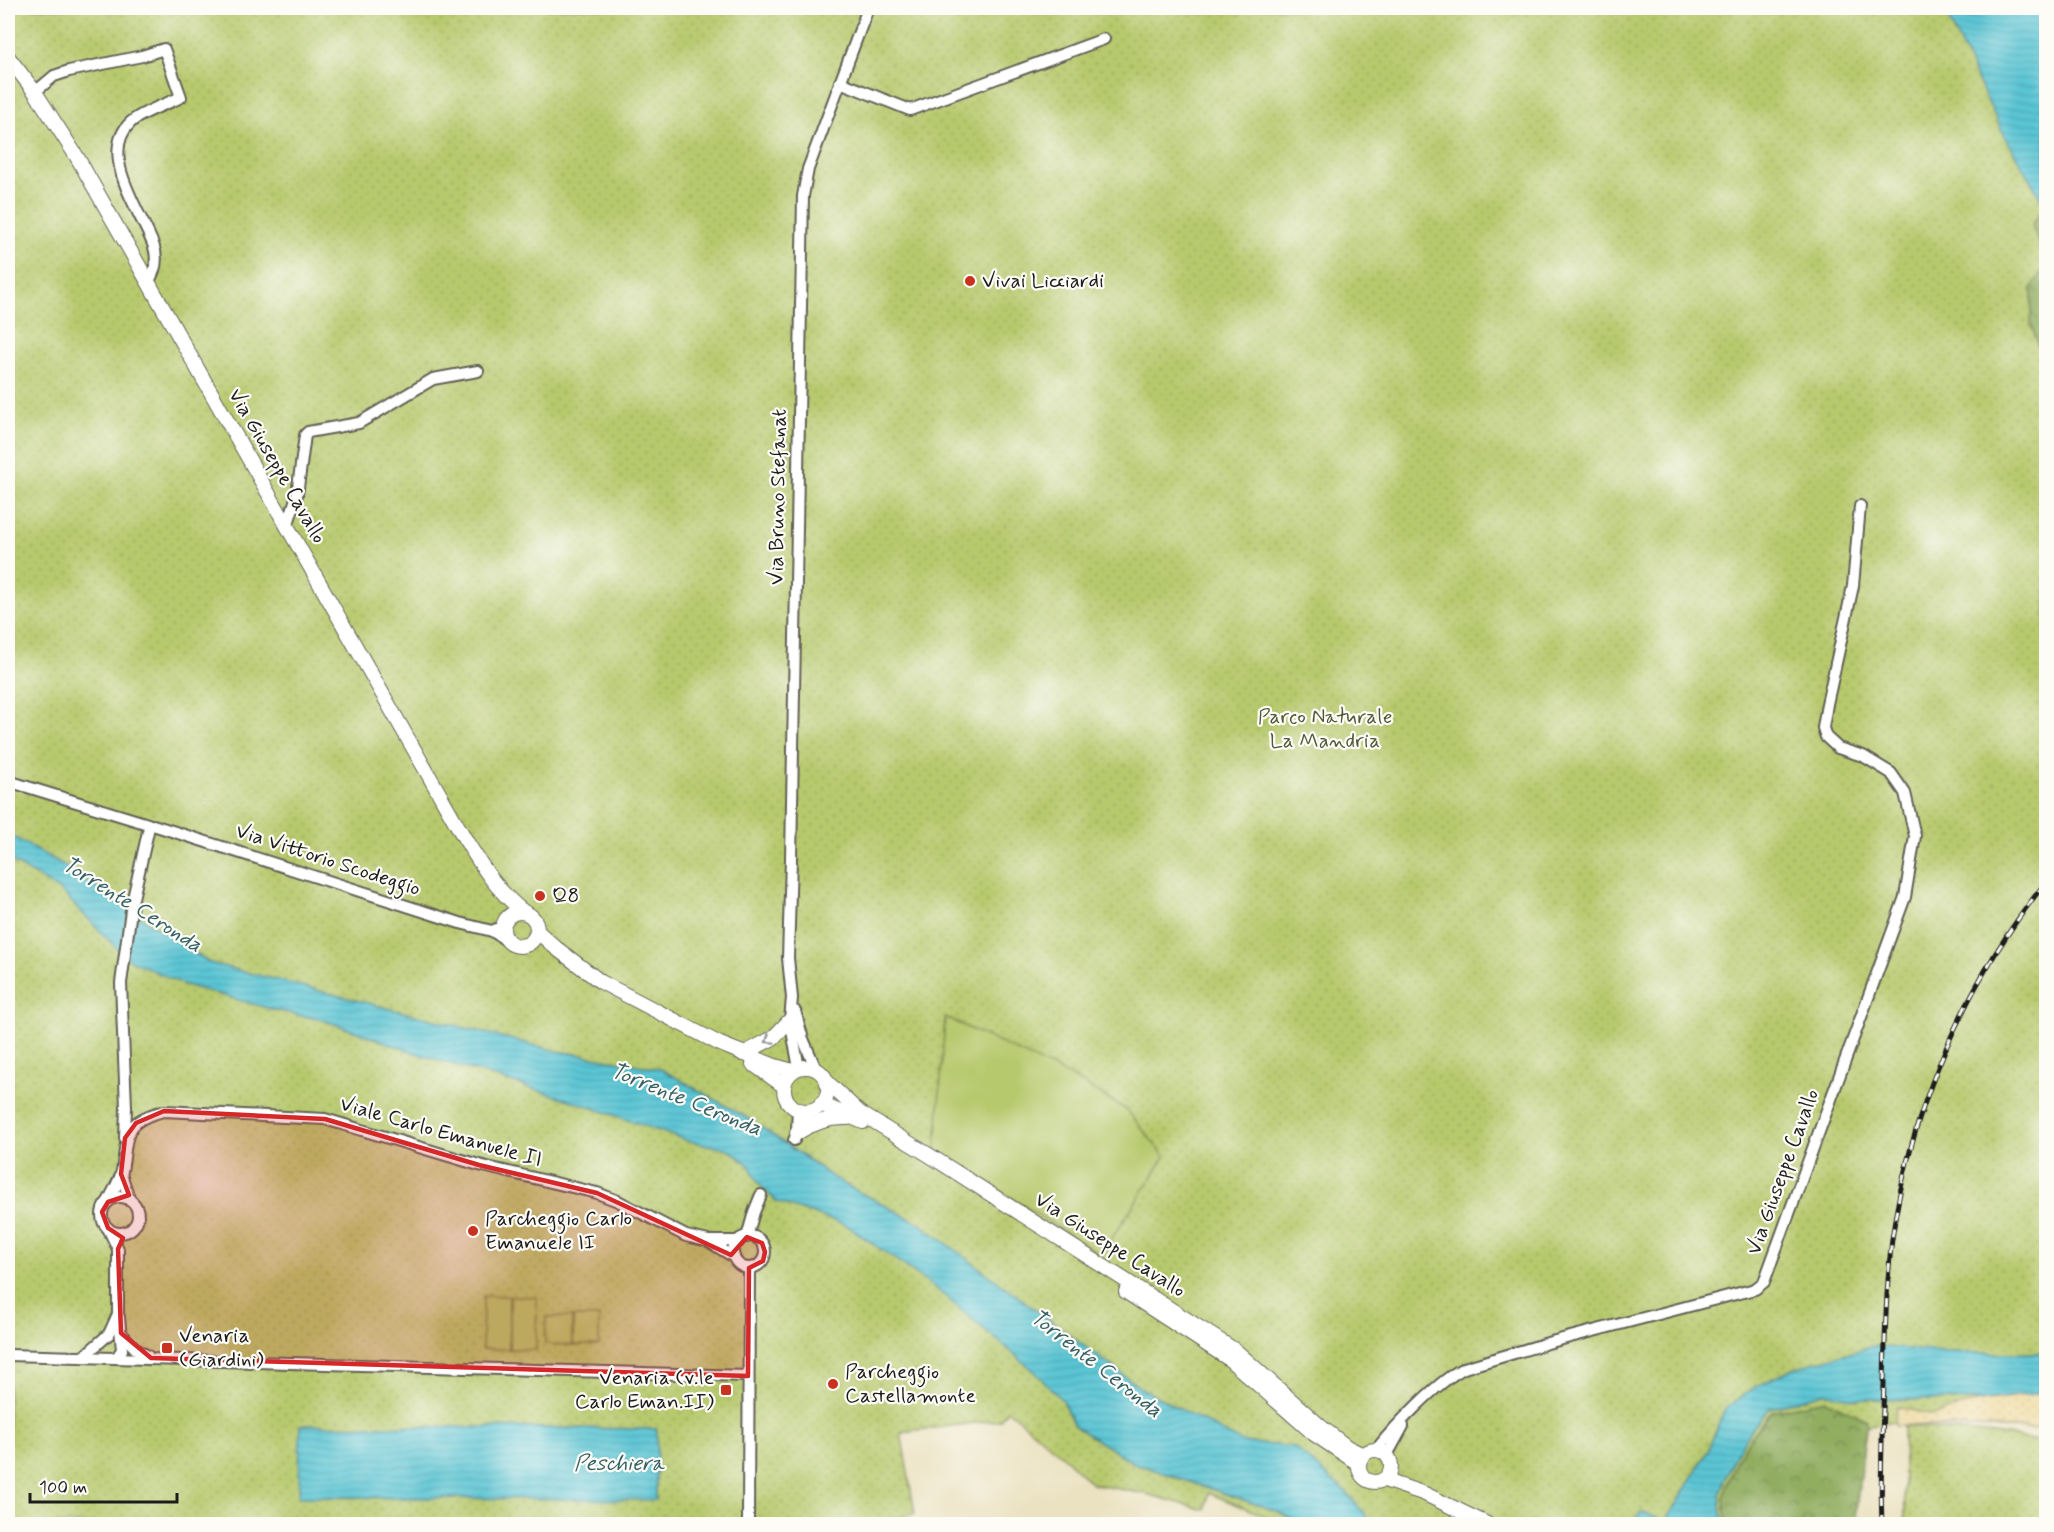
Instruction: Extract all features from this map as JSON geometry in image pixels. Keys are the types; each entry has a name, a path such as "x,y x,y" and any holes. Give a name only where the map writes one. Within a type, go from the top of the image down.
{"street":[{"name":"Via Bruno Stefanat","path":"816,1069 803,1039 792,998 788,958 792,859 803,196 808,169 868,8"},
{"path":"840,82 910,110 1104,39"},
{"path":"35,92 54,76 164,49 181,97 131,122 122,136 118,152 127,190 154,248 153,274 148,282"},
{"name":"Via Giuseppe Cavallo","path":"8,57 35,92 76,157 465,839 489,877 518,913"},
{"path":"287,526 297,495 305,435 309,432 359,423 433,379 478,371"},
{"name":"Via Giuseppe Cavallo","path":"1371,1456 1412,1411 1454,1373 1464,1368 1551,1342 1755,1289 1764,1282 1905,897 1915,836 1905,793 1891,773 1863,756 1838,748 1826,737 1823,728 1853,586 1860,506"},
{"name":"Via Vittorio Scodeggio","path":"8,781 460,923 497,928"},
{"path":"114,1358 116,1332 121,1322 118,1314 118,1249 104,1224 102,1212 121,1174 126,1107 121,983 132,903 150,826"},
{"path":"518,913 535,921 534,936 521,946 511,943 497,928 506,919 518,913"},
{"path":"534,936 556,948 601,982 720,1044 775,1066 796,1069 811,1067 821,1072 827,1082 827,1094 810,1108 795,1137"},
{"name":"Via Bruno Stefanat","path":"792,998 790,1020 796,1069"},
{"path":"743,1054 774,1038 790,1020"},
{"path":"720,1044 784,1086"},
{"path":"796,1069 788,1075 784,1086 787,1100 810,1108"},
{"name":"Via Giuseppe Cavallo","path":"827,1082 860,1113 1236,1351 1347,1447 1371,1456"},
{"name":"Via Giuseppe Cavallo","path":"810,1108 856,1118 1229,1359 1314,1434 1371,1456"},
{"name":"Viale Carlo Emanuele II","path":"125,1138 136,1123 149,1115 164,1111 325,1119 479,1165 597,1193 618,1201 686,1236 708,1241 747,1239"},
{"path":"795,1137 810,1125 835,1117 856,1118"},
{"path":"118,1249 137,1216 137,1210 130,1201 121,1174"},
{"path":"747,1239 764,1247 765,1257 757,1266 749,1268 740,1265 734,1257 735,1248 747,1239 761,1195"},
{"path":"108,1202 119,1198 130,1201"},
{"path":"108,1228 118,1233 129,1230"},
{"name":"Viale Carlo Emanuele II","path":"708,1241 734,1257"},
{"path":"747,1524 749,1268"},
{"path":"83,1357 116,1332"},
{"path":"116,1332 151,1358"},
{"path":"8,1355 748,1376"},
{"path":"1371,1456 1390,1459 1388,1475 1374,1482 1364,1478 1359,1470 1371,1456"},
{"path":"1388,1475 1487,1524"}],"highlighted area":[{"path":"164,1111 325,1119 479,1165 597,1193 731,1255 747,1237 762,1243 765,1252 763,1261 749,1268 748,1376 151,1358 121,1333 118,1249 123,1238 108,1228 102,1212 108,1202 129,1195 121,1174 125,1138 136,1123"}],"green space":[{"name":"Parco Naturale La Mandria","path":"8,8 2046,8 2046,1427 1890,1422 1843,1429 1762,1524 1285,1524 1208,1493 1205,1510 1146,1494 1092,1484 1056,1450 1007,1410 1000,1420 901,1432 915,1514 866,1524 8,1524"},
{"path":"2045,206 2046,214 2046,264 2032,224"},
{"path":"2046,265 2046,370 2031,324 2032,287"},
{"path":"945,1017 1072,1077 1127,1110 1165,1157 1101,1255 936,1150"},
{"path":"483,1296 509,1296 509,1349 482,1349"},
{"path":"510,1296 537,1297 536,1350 510,1349"},
{"path":"546,1317 572,1317 572,1345 545,1344"},
{"path":"573,1317 599,1317 599,1345 573,1345"},
{"path":"1826,1400 1867,1420 1856,1509 1858,1524 1726,1524 1724,1494 1736,1461 1752,1435 1772,1411"},
{"path":"1903,1426 1987,1433 2046,1442 2046,1524 1905,1524"}],"sand":[{"path":"2007,1390 2046,1390 2046,1429 1895,1425 1896,1407 1933,1415"}],"water":[{"path":"1943,8 2046,8 2046,214 2045,206 2001,129"},
{"name":"Torrente Ceronda","path":"8,834 62,864 210,963 553,1050 661,1069 751,1120 840,1182 919,1223 1141,1388 1242,1442 1294,1447 1346,1492 1373,1524 1302,1524 1276,1511 1134,1463 1074,1426 1062,1400 1034,1371 929,1283 846,1225 777,1202 759,1184 749,1165 728,1149 688,1141 576,1102 419,1054 323,1020 274,1010 182,984 126,958 62,892 8,859"},
{"path":"1873,1346 1956,1353 2046,1353 2046,1392 1980,1401 1859,1399 1824,1393 1770,1408 1749,1432 1733,1460 1720,1493 1723,1524 1632,1524 1641,1512 1666,1521 1707,1452 1725,1409 1755,1387 1794,1368"},
{"name":"Peschiera","path":"300,1425 657,1429 656,1500 299,1497"}],"railway":[{"path":"1882,1524 1881,1489 1888,1275 1900,1191 1912,1143 1945,1050 1966,1006 2017,921 2046,882"}],"place":[{"name":"Vivai Licciardi","path":"970,281"},
{"name":"Q8","path":"540,896"},
{"name":"Parcheggio Carlo Emanuele II","path":"473,1231"},
{"name":"Venaria (Giardini)","path":"167,1348"},
{"name":"Parcheggio Castellamonte","path":"833,1384"},
{"name":"Venaria (v.le Carlo Eman.II)","path":"726,1390"}]}
